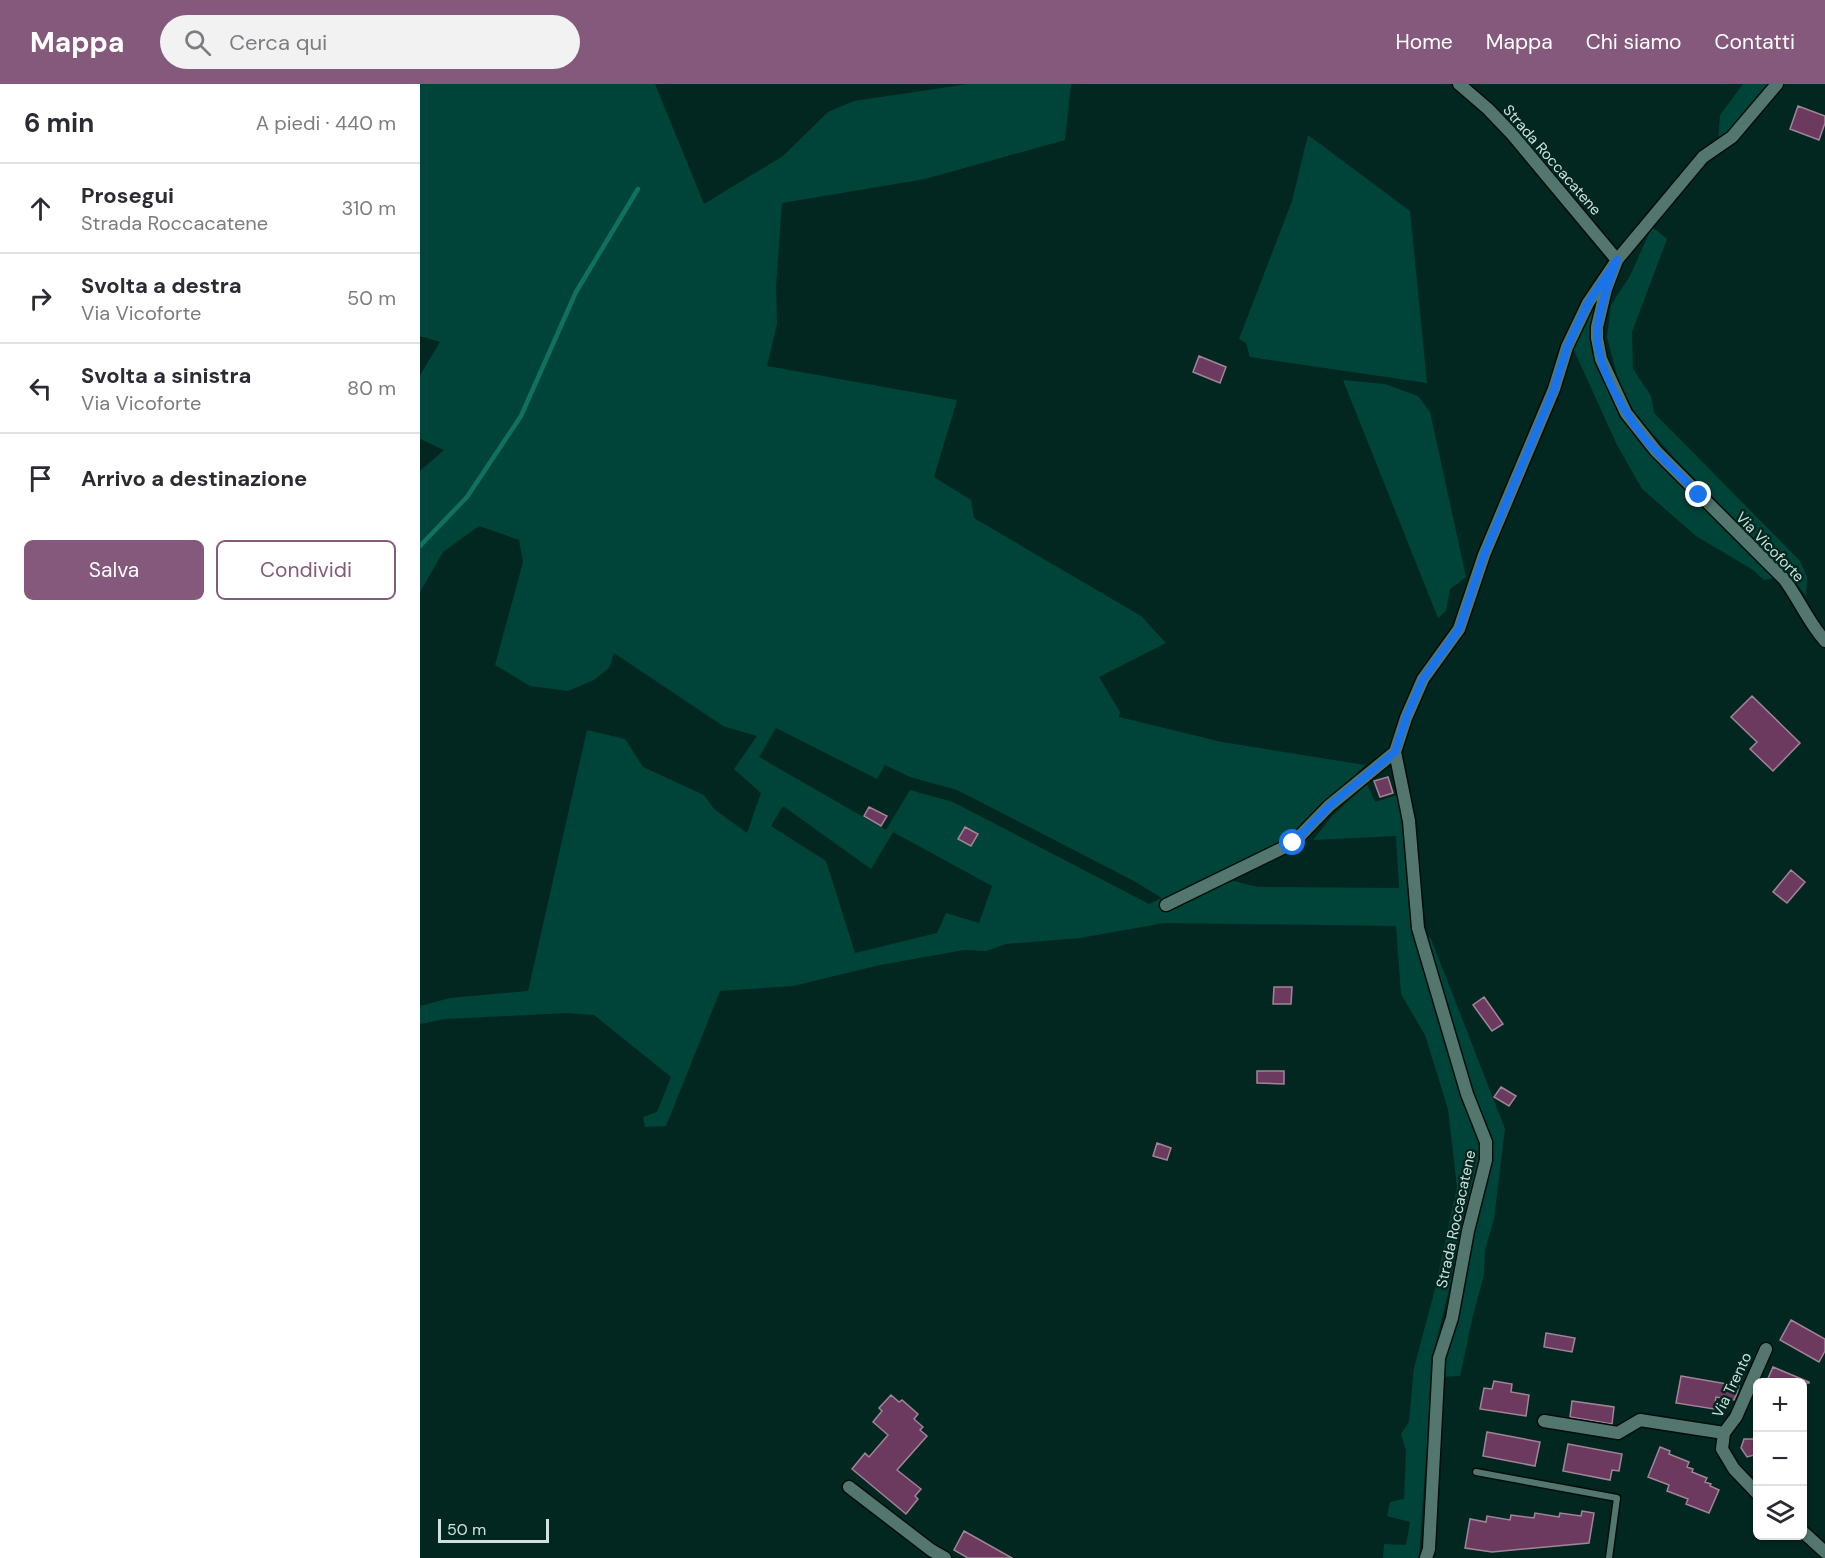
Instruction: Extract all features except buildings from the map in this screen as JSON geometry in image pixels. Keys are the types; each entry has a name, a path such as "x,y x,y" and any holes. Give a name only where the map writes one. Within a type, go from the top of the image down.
{"street":[{"name":"Strada Roccacatene","path":"1459,84 1511,133 1617,260"},
{"name":"Strada Roccacatene","path":"1426,1558 1429,1548 1439,1358 1452,1318 1468,1231 1486,1160 1486,1142 1467,1094 1418,928 1409,821 1395,752 1406,718 1423,679 1459,629 1484,555 1554,389 1567,347 1588,303 1617,260 1703,157 1732,137 1777,84"},
{"name":"Via Vicoforte","path":"1617,260 1606,289 1597,327 1597,338 1601,359 1626,413 1656,451 1784,579 1811,625 1825,641"},
{"path":"1166,905 1293,843 1329,806 1395,752"},
{"name":"Via Trento","path":"1753,1489 1734,1469 1722,1449 1724,1433 1736,1417 1766,1349"},
{"path":"1545,1421 1618,1433 1640,1420 1724,1433"},
{"path":"849,1487 929,1554 945,1558"},
{"path":"1807,1535 1825,1552"}],"lane":[{"path":"1476,1472 1617,1498 1609,1558"}],"green space":[{"path":"420,84 655,84 704,204 783,156 828,112 854,101 968,84 1071,84 1065,140 925,179 782,203 776,287 777,324 767,366 957,400 934,477 971,500 974,518 1141,616 1166,643 1099,677 1120,712 1119,717 1222,742 1365,765 1292,837 1217,877 1258,887 1399,888 1396,836 1313,840 1333,815 1367,784 1375,802 1397,795 1406,836 1416,928 1481,1142 1472,1195 1433,1355 1419,1558 1383,1558 1384,1544 1406,1545 1410,1522 1387,1516 1390,1502 1404,1499 1406,1451 1401,1434 1409,1422 1414,1368 1435,1289 1457,1187 1448,1109 1425,1035 1401,994 1396,926 1164,923 1080,938 1006,944 986,951 964,950 880,965 793,986 720,991 666,1126 645,1127 643,1117 657,1112 671,1077 594,1015 567,1013 445,1019 420,1024 420,1006 450,998 528,991 587,730 625,739 643,767 704,795 714,809 747,833 761,793 734,769 757,736 723,726 614,653 609,668 594,680 568,691 530,686 495,665 523,562 519,540 479,526 443,552 420,592 420,471 444,450 420,439 420,375 440,342 420,336","holes":["776,728 877,779 885,765 910,777 957,790 1134,881 1162,898 1149,904 953,802 910,790 886,830 759,757","783,806 871,869 893,832 992,886 979,923 946,913 937,933 855,953 826,861 771,826"]},
{"path":"1743,84 1772,84 1730,134 1718,142 1720,115"},
{"path":"1308,135 1410,211 1427,383 1250,357 1246,343 1239,339 1292,201"},
{"path":"1652,227 1667,239 1632,332 1633,369 1651,396 1654,413 1800,561 1807,577 1806,596 1789,574 1679,463 1635,414 1618,379 1607,337 1611,305 1630,276"},
{"path":"1600,301 1591,328 1594,356 1622,414 1650,453 1775,578 1764,580 1753,570 1696,536 1642,489 1617,445 1572,346 1592,307"},
{"path":"1343,380 1385,384 1418,396 1430,412 1466,577 1450,589 1446,611 1438,618"},
{"path":"1424,932 1431,939 1505,1129 1494,1219 1485,1250 1484,1275 1460,1376 1441,1377 1490,1162 1472,1092"}],"waterway":[{"path":"420,546 467,497 521,416 576,292 638,189"}],"route":[{"path":"1293,843 1329,806 1395,752 1406,718 1423,679 1459,629 1484,555 1554,389 1567,347 1588,303 1617,260 1606,289 1597,327 1601,359 1626,413 1656,451 1699,495"}]}
